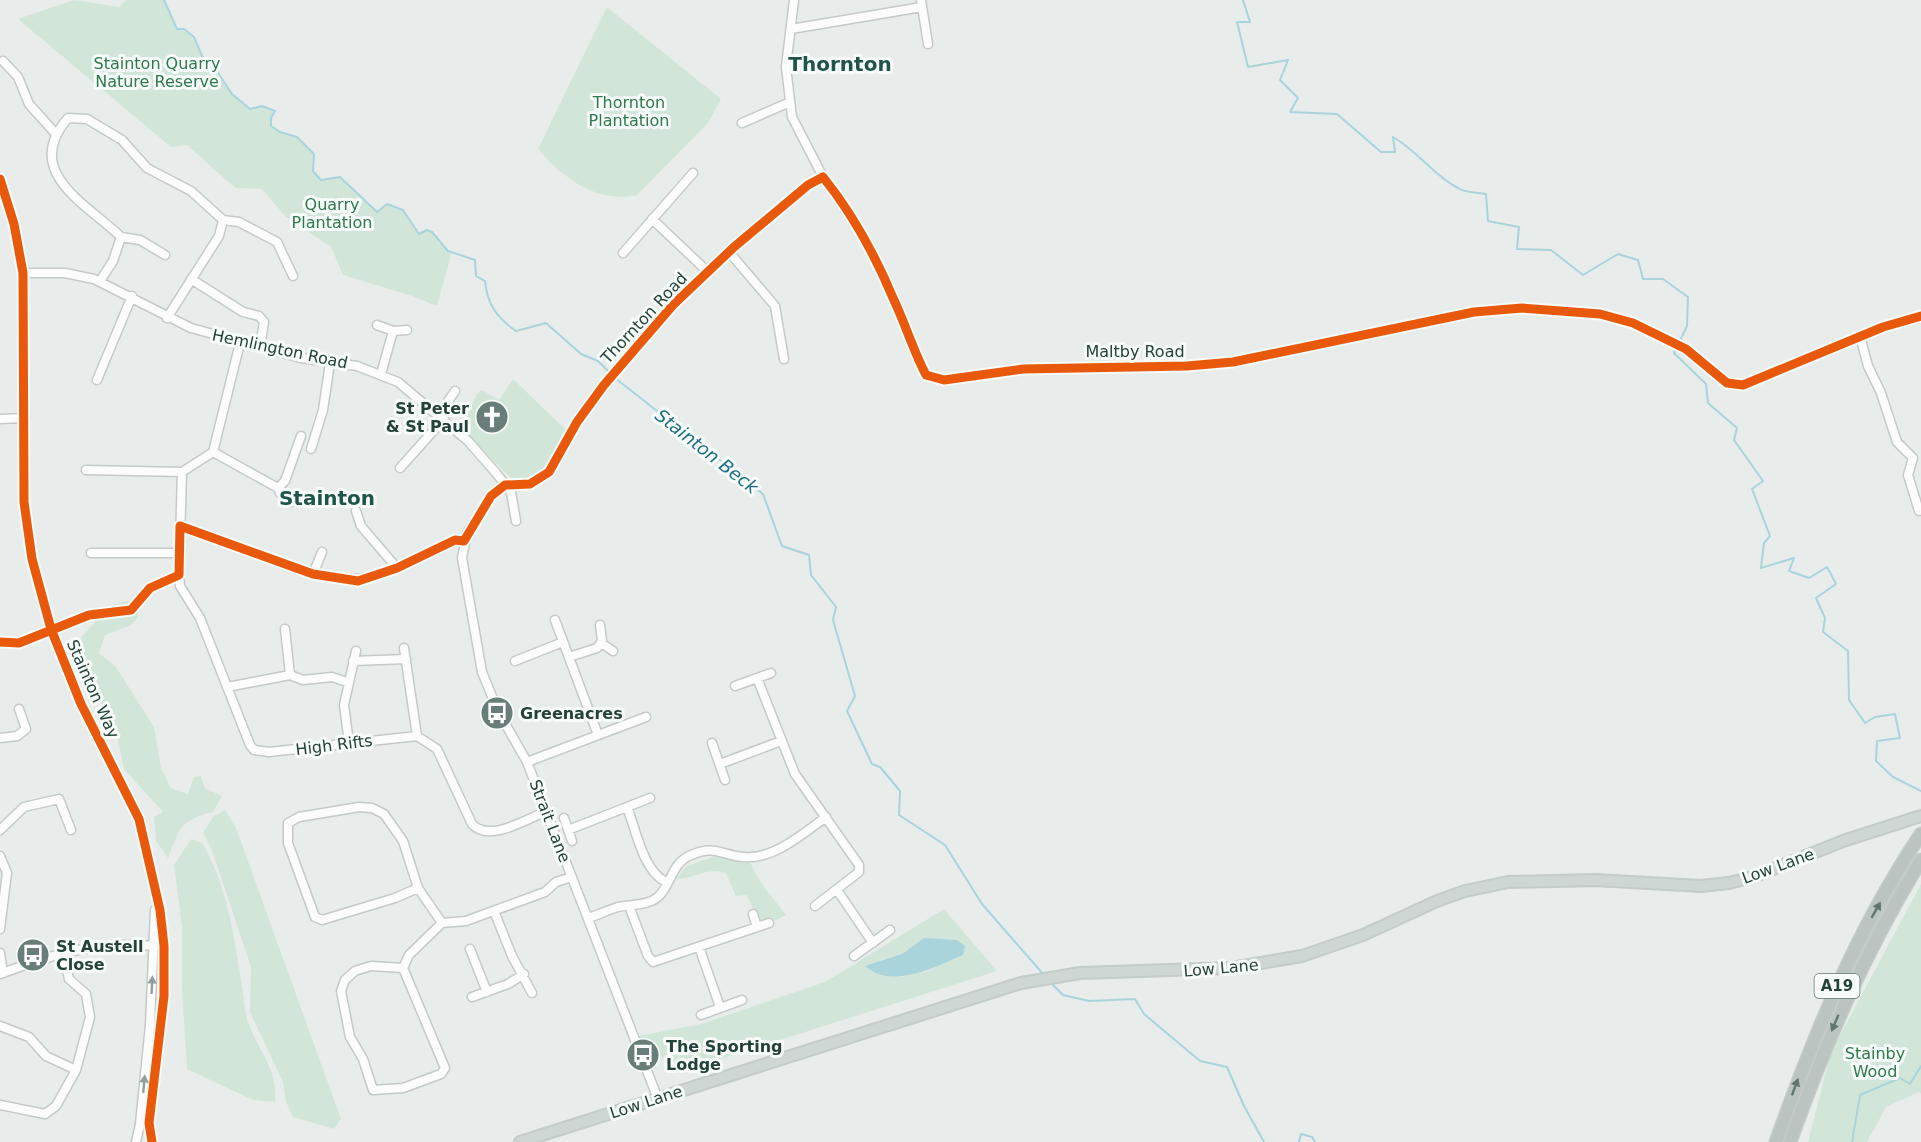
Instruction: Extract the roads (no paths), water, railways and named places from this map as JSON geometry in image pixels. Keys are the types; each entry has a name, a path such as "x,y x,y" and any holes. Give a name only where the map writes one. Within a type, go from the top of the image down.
{"highway":[{"name":"A19","path":"1776,1142 1803,1066 1845,968 1919,837"},
{"name":"A19","path":"1790,1142 1817,1067 1857,973 1921,860"}],"main road":[{"name":"Low Lane","path":"520,1142 1038,979 1059,975 1231,969 1274,962 1329,949 1465,891 1508,882 1595,880 1692,886 1729,883 1753,877 1843,841 1921,816"}],"street":[{"path":"794,0 786,67 792,117 824,177"},
{"path":"790,29 922,3 927,44"},
{"path":"3,61 18,77 29,104 55,134"},
{"path":"742,123 790,102"},
{"path":"165,255 140,240 121,237 95,212 74,199 59,180 52,159 55,134 68,118 87,119 122,140 147,168 191,191 223,220 239,222 277,242 292,260 293,276"},
{"path":"623,253 693,173"},
{"name":"Thornton Road","path":"505,485 530,484 549,472 577,422 604,385 673,305 729,252 808,185 824,177"},
{"name":"Maltby Road","path":"824,177 861,232 893,296 916,356 926,375 944,380 1023,369 1186,366 1233,362 1474,312 1522,309 1600,314 1633,323 1686,349 1727,383 1743,385 1860,336"},
{"name":"Stainton Way","path":"0,179 14,224 23,273 24,501 32,559 51,628 81,704 139,819 155,883 164,946 164,996 149,1123 152,1142"},
{"path":"652,219 708,272"},
{"path":"167,318 219,237 223,220"},
{"path":"100,281 113,261 121,237"},
{"path":"729,252 775,306 784,359"},
{"name":"Hemlington Road","path":"23,273 65,273 100,281 132,296 167,318 191,328 240,343 330,363 357,366 381,374 398,382 442,417 468,441 505,485"},
{"path":"190,279 243,312 259,316 264,322 260,347"},
{"path":"98,380 102,375 132,296"},
{"path":"1919,511 1908,475 1917,460 1897,442 1881,393 1868,366 1860,336 1921,316"},
{"path":"377,325 393,331 407,330"},
{"path":"381,374 393,331"},
{"path":"86,470 182,472 213,452 240,343"},
{"path":"311,448 323,410 330,363"},
{"path":"400,468 442,417 455,391"},
{"path":"0,419 25,418"},
{"path":"278,488 285,482 301,436"},
{"path":"213,452 278,488 291,502"},
{"path":"92,553 180,553 182,472"},
{"path":"296,568 313,574 358,580 398,568 455,540 464,541 491,496 505,485 512,492 516,521"},
{"path":"356,511 361,526 398,568"},
{"path":"180,526 284,564"},
{"name":"Strait Lane","path":"464,541 462,558 482,672 498,711 527,762 658,1099"},
{"path":"313,574 322,552"},
{"name":"High Rifts","path":"180,553 180,586 200,618 254,750 269,752 417,736"},
{"path":"555,620 598,735"},
{"path":"600,625 601,643"},
{"path":"285,629 290,675"},
{"path":"515,661 563,642"},
{"path":"569,657 588,652 601,643"},
{"path":"601,643 613,651"},
{"path":"404,648 417,736 437,748 476,828 493,832 547,811"},
{"path":"349,743 344,705 347,682 356,651"},
{"path":"353,661 406,659"},
{"path":"735,687 771,673"},
{"path":"227,687 290,675 303,680 332,678 347,682"},
{"path":"757,678 795,774 860,865 860,873 815,906"},
{"path":"0,738 17,736 26,729 19,709"},
{"path":"527,762 646,717"},
{"path":"720,764 781,741"},
{"path":"712,743 725,780"},
{"path":"568,830 650,798"},
{"path":"0,830 24,807 58,799 70,830"},
{"path":"627,807 650,868 657,877 666,882"},
{"path":"418,888 395,898 322,920 315,917 288,843 288,823 299,818 349,808 372,808 393,824 403,841 418,888 442,922"},
{"path":"588,918 651,901 660,895 677,865 688,856 715,849 743,858 754,857 789,843 826,817"},
{"path":"564,818 572,841"},
{"path":"0,856 4,873 0,929"},
{"path":"403,968 410,955 442,922 466,921 545,892 556,882 572,877"},
{"name":"Stainton Way","path":"135,1142 141,1124 154,945 155,883"},
{"path":"837,890 873,943"},
{"path":"629,906 648,956 653,962 769,923"},
{"path":"494,911 512,956 524,974 532,993"},
{"path":"753,914 757,927"},
{"path":"854,956 890,930"},
{"path":"0,953 2,974 63,951 106,945 164,946"},
{"path":"699,947 720,1007"},
{"path":"470,950 487,992"},
{"path":"0,1105 45,1114 56,1106 76,1070 90,1017 86,994 69,979 63,951"},
{"path":"371,966 403,968 445,1068 441,1074 403,1088 373,1090 370,1087 363,1059 350,1037 341,991 345,980 355,971 371,966"},
{"path":"472,997 508,984 524,974"},
{"path":"700,1015 742,1000"},
{"path":"0,1026 29,1037 46,1056 76,1070"}],"water":[{"path":"924,938 957,940 965,946 963,955 927,970 900,976 876,973 865,966 902,954"}],"waterway":[{"name":"Stainton Beck","path":"164,0 177,29 184,29 194,37 202,56 211,62 232,94 250,109 262,106 275,111 271,118 271,126 280,132 297,137 314,154 313,171 321,180 340,177 377,212 387,204 403,210 419,234 427,230 432,232 448,251 475,260 476,276 485,281 488,297 494,310 509,326 516,331 546,323 581,354 598,361 611,374"},
{"path":"1243,0 1250,22 1237,22 1248,67 1288,60 1280,80 1298,98 1290,112 1337,114 1381,152 1395,152 1393,137 1449,183 1464,191 1486,194 1488,221 1519,227 1517,249 1551,250 1583,275 1618,254 1638,260 1643,279 1663,279 1688,297 1687,326 1674,353 1706,384 1708,403 1737,428 1734,440 1763,481 1752,489 1770,536 1764,543 1761,568 1794,558 1789,571 1809,578 1827,567 1836,584 1816,598 1825,618 1823,632 1848,651 1849,700 1865,723 1875,717 1895,714 1900,738 1877,741 1876,761 1893,777 1921,791"},
{"name":"Stainton Beck","path":"615,378 763,494 782,546 809,555 811,575 836,607 833,620 855,696 847,711 872,764 880,767 900,791 899,815 945,845 982,904 1044,975"},
{"name":"Stainton Beck","path":"1050,982 1063,995 1089,1001 1135,999 1144,1014 1200,1061 1227,1067 1244,1106 1264,1142"},
{"path":"1852,1142 1860,1095 1900,1078 1910,1084 1921,1066"},
{"name":"Stainton Beck","path":"1299,1142 1301,1134 1312,1137 1315,1142"}],"place":[{"name":"St Peter & St Paul","path":"492,417"},
{"name":"Greenacres","path":"497,713"},
{"name":"St Austell Close","path":"33,955"},
{"name":"The Sporting Lodge","path":"643,1055"}],"district":[{"name":"Thornton","path":"840,64"},
{"name":"Stainton","path":"327,498"}],"park label":[{"name":"Stainton Quarry Nature Reserve","path":"157,72"},
{"name":"Thornton Plantation","path":"629,111"},
{"name":"Quarry Plantation","path":"332,213"},
{"name":"Stainby Wood","path":"1875,1062"}]}
